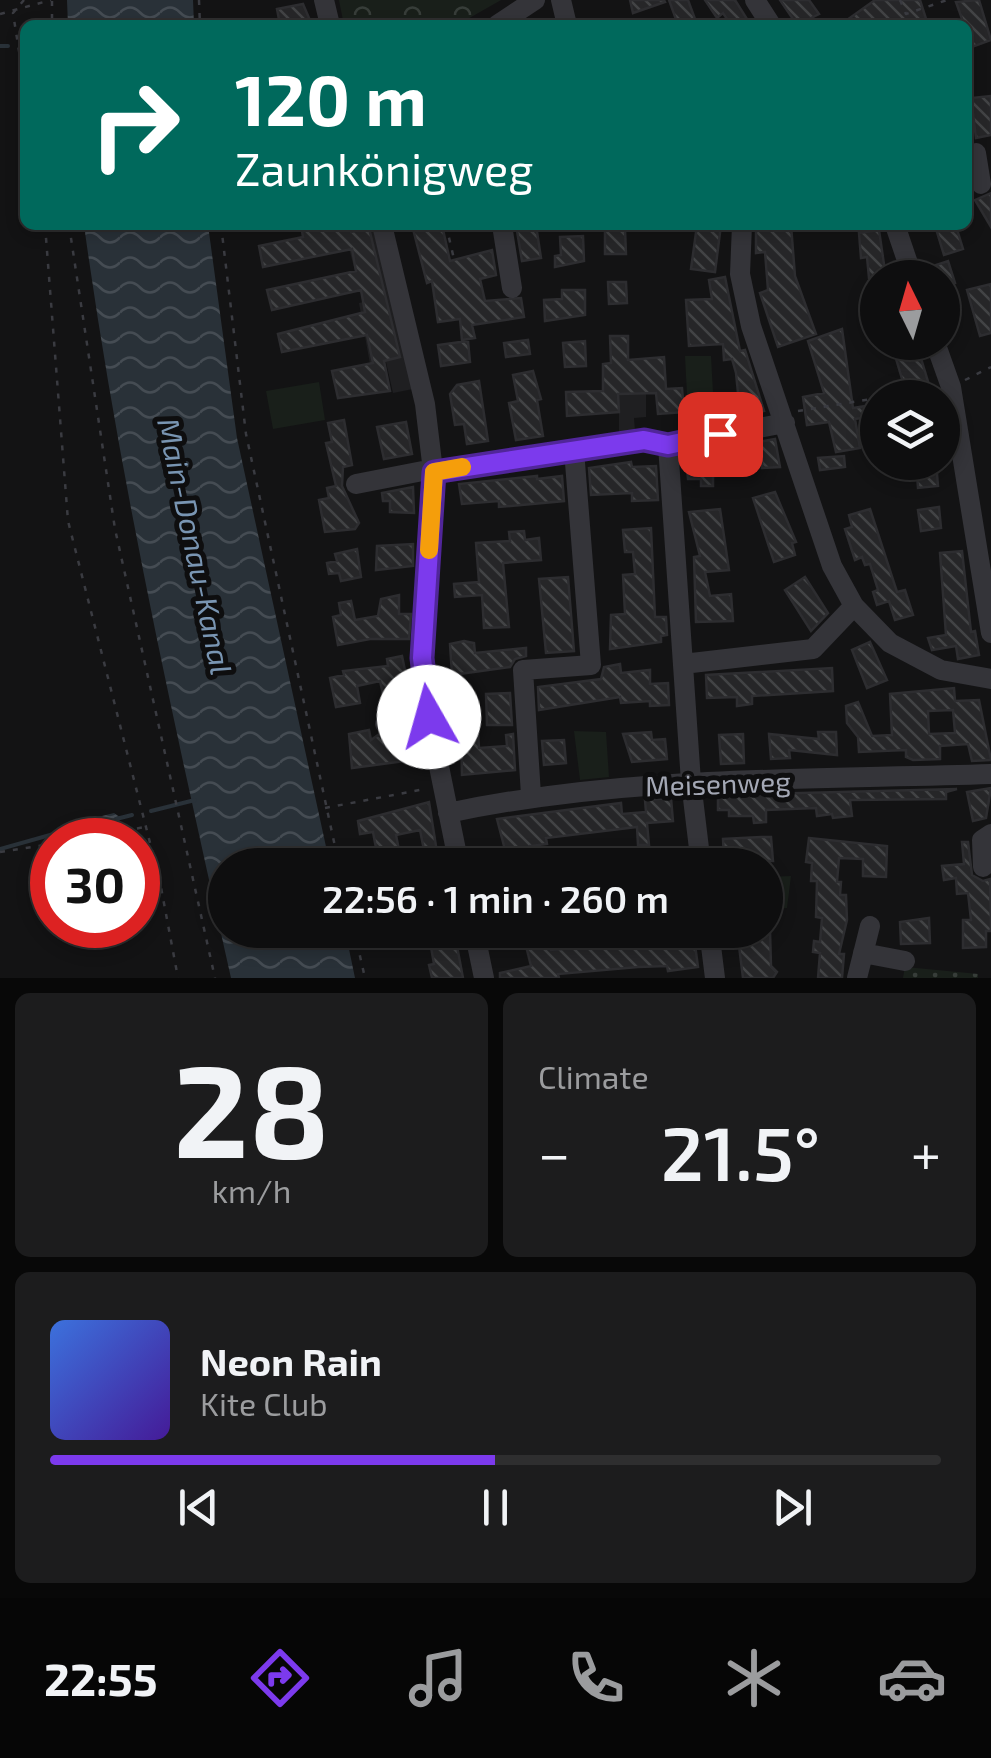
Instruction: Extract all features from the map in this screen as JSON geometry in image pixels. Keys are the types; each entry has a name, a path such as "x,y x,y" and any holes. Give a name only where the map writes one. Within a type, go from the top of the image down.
{"street":[{"path":"505,20 535,0"},
{"path":"978,152 980,184"},
{"path":"383,230 425,404 433,470 422,658 429,717 455,848"},
{"path":"503,230 512,288"},
{"path":"742,230 740,274 744,296 816,526 854,606 890,643 941,670 991,679"},
{"path":"897,230 907,260"},
{"path":"356,484 644,440 668,445 783,418"},
{"path":"668,445 699,848"},
{"path":"960,447 991,633"},
{"path":"531,795 524,670 591,665 574,450"},
{"path":"683,664 813,650 854,606"},
{"path":"385,724 429,717"},
{"name":"Meisenweg","path":"448,813 531,795 691,782 991,774"},
{"path":"983,867 982,840 986,833 991,834"},
{"path":"856,978 870,926"},
{"path":"478,948 484,978"},
{"path":"711,948 715,978"},
{"path":"863,952 906,961"}],"path":[{"path":"20,57 13,13 24,0"},
{"path":"0,14 51,0"},
{"path":"900,0 906,14 947,0"},
{"path":"45,230 68,521 144,818"},
{"path":"70,230 115,529 215,978"},
{"path":"221,230 246,434 335,848"},
{"path":"447,230 454,258"},
{"path":"984,370 991,367"},
{"path":"783,418 860,402"},
{"path":"326,808 442,786"},
{"path":"0,852 30,847"},
{"path":"160,893 178,978"},
{"path":"358,948 365,978"}],"shaded area":[{"path":"344,230 373,230 413,389 393,393 386,362 370,364 359,303 363,302"},
{"path":"646,374 646,417 634,418 635,431 619,433 619,412 607,395"}],"green space":[{"path":"339,0 501,0 466,20 343,20"},
{"path":"685,356 711,356 715,429 689,434"},
{"path":"319,382 325,420 273,429 266,391"},
{"path":"574,731 606,732 609,777 580,780"},
{"path":"783,876 791,876 787,908 783,908"},
{"path":"905,967 978,974 978,978 903,978"}],"water":[{"path":"67,0 193,0 194,20 68,20"},
{"name":"Main-Donau-Kanal","path":"85,230 209,230 237,438 326,848 208,848 208,874 114,415"},
{"path":"114,813 121,818 94,818"},
{"path":"224,948 349,948 355,978 231,978"}],"building":[{"path":"630,0 664,0 665,2 633,13"},
{"path":"669,0 688,0 695,19 676,20"},
{"path":"705,0 735,0 747,19 728,20 723,13 717,18"},
{"path":"780,0 809,0 819,14 807,20 794,20"},
{"path":"875,0 920,0 926,20 847,20"},
{"path":"979,0 991,40 972,47 972,20 962,20 956,2"},
{"path":"303,4 310,20 279,20 277,9"},
{"path":"991,96 991,135 976,138 972,98"},
{"path":"991,193 991,227 975,200"},
{"path":"302,230 369,230 400,357 384,361 390,391 338,398 332,371 373,363 367,335 282,352 278,334 365,312 361,290 272,310 267,290 356,271 352,249 263,267 259,246 303,237"},
{"path":"413,230 443,230 450,261 492,250 496,275 480,279 485,301 521,298 524,317 472,325 475,338 462,340 460,319 438,322 432,281 427,283"},
{"path":"517,230 537,230 541,258 522,261"},
{"path":"605,230 625,230 626,254 605,254"},
{"path":"696,230 720,230 715,272 691,269"},
{"path":"756,230 791,230 795,276 816,334 778,347 760,293 768,290 765,252 756,253"},
{"path":"879,230 883,260 861,258 859,233"},
{"path":"957,230 963,249 944,255 937,232"},
{"path":"583,236 584,261 555,267 555,256 561,255 560,237"},
{"path":"725,277 740,351 745,350 764,411 740,413 736,373 732,359 724,360 723,344 689,346 686,300 712,299 709,280"},
{"path":"608,282 626,282 627,303 609,304"},
{"path":"991,284 991,333 980,336 967,290"},
{"path":"562,290 585,290 585,315 545,321 544,300 562,299"},
{"path":"842,329 853,408 860,407 860,418 855,419 860,448 836,452 829,422 807,425 803,397 824,393 808,341"},
{"path":"610,336 628,336 628,360 664,357 666,389 682,388 684,412 658,414 656,393 618,394 619,412 567,416 566,392 603,391 603,364 611,363"},
{"path":"528,340 530,354 506,357 504,343"},
{"path":"468,341 470,362 441,366 438,345"},
{"path":"585,341 586,366 565,367 563,343"},
{"path":"896,360 921,360 928,380 902,380"},
{"path":"533,371 541,399 537,400 543,436 516,440 509,403 518,401 513,375"},
{"path":"479,381 488,441 467,444 464,424 455,425 450,394 457,385"},
{"path":"344,420 352,465 343,467 342,486 359,523 355,529 325,532 319,500 329,498 327,488 336,486 326,443 332,442 328,423"},
{"path":"406,422 412,454 384,459 377,427"},
{"path":"775,439 780,467 762,468 762,460 733,462 734,475 713,476 713,486 701,486 701,479 688,479 686,456 753,447 753,443"},
{"path":"844,456 845,467 820,470 818,458"},
{"path":"631,462 632,467 656,466 658,500 632,501 632,493 591,495 589,468"},
{"path":"562,476 564,501 499,507 499,501 462,504 459,484"},
{"path":"917,480 938,480 938,486 918,488"},
{"path":"413,487 414,513 390,512 390,501 383,501 382,493"},
{"path":"775,492 796,542 792,543 795,555 774,562 753,498"},
{"path":"939,507 941,528 921,531 918,510"},
{"path":"720,509 729,570 705,572 710,596 731,594 733,621 696,622 694,557 700,556 689,512"},
{"path":"870,509 897,592 905,590 913,615 895,620 889,601 877,605 873,592 878,590 870,564 865,565 862,557 855,560 845,529 852,527 849,515"},
{"path":"651,528 655,617 666,617 667,635 661,636 661,642 610,649 611,615 625,614 623,575 635,574 633,552 625,552 623,530"},
{"path":"524,531 525,540 539,538 541,560 503,563 509,627 484,628 482,595 455,597 454,584 479,582 476,543 510,541 509,532"},
{"path":"413,544 413,566 376,570 377,546"},
{"path":"357,549 361,577 341,581 339,573 329,574 327,563 337,561 335,554"},
{"path":"962,551 971,632 975,631 979,655 958,659 956,646 932,650 928,638 946,635 940,553"},
{"path":"568,577 574,651 546,653 539,579"},
{"path":"805,577 828,613 811,631 785,590"},
{"path":"399,595 399,614 411,614 409,639 370,639 338,645 333,617 341,615 339,603 351,601 355,620 378,616 381,599"},
{"path":"870,642 887,680 867,688 852,650"},
{"path":"474,643 475,653 526,648 526,656 515,659 510,667 452,675 450,644"},
{"path":"402,656 409,689 383,694 380,681 357,686 360,703 336,707 330,678 344,675 343,671 388,666 387,659"},
{"path":"620,664 621,673 650,670 650,684 668,683 669,705 650,706 650,701 621,703 620,697 539,710 538,687 601,679 604,667"},
{"path":"832,668 833,691 752,696 752,704 737,706 737,697 707,698 706,675"},
{"path":"954,688 955,701 979,700 991,760 972,761 968,744 940,746 940,759 913,760 906,757 906,750 859,752 858,737 847,723 846,706 858,702 872,736 892,735 890,694","holes":["953,710 955,733 929,734 928,711"]},
{"path":"510,693 512,725 487,725 486,694"},
{"path":"369,730 371,740 378,735 417,733 420,759 352,768 349,734"},
{"path":"461,731 478,731 479,748 507,746 506,735 513,734 515,770 462,775"},
{"path":"651,732 652,740 665,739 667,759 632,762 623,734"},
{"path":"818,732 836,732 837,755 789,750 790,758 771,759 769,734 819,739"},
{"path":"743,734 744,763 721,764 719,735"},
{"path":"564,740 566,763 544,765 542,741"},
{"path":"991,788 986,818 973,821 967,792"},
{"path":"957,789 946,792 946,799 850,800 852,816 833,818 832,814 817,816 816,808 766,810 766,822 754,823 753,816 729,816 729,810 718,810 718,795"},
{"path":"671,798 673,821 647,823 649,845 638,845 637,827 546,838 547,844 530,848 505,848 497,819 621,803 622,814 646,812 645,800"},
{"path":"429,802 436,848 424,848 420,830 396,835 399,848 376,848 373,832 360,834 358,821"},
{"path":"771,837 772,848 723,848 723,839"},
{"path":"809,838 887,846 886,877 863,876 863,859 839,858 837,882 841,882 840,895 846,895 847,920 839,954 844,954 842,978 818,978 820,953 813,952 814,941 820,942 822,918 816,917 817,881 811,881 812,863 806,862"},
{"path":"962,842 968,842 972,875 983,881 990,879 991,931 986,931 986,947 963,948 963,920 971,920 968,893 957,894 956,878 944,880 942,866 964,864"},
{"path":"929,918 930,943 901,944 900,922"},
{"path":"431,948 457,948 463,978 432,978 429,965 434,964"},
{"path":"526,948 695,948 698,967 668,971 667,966 638,967 558,974 559,978 500,978 500,973 531,966"},
{"path":"739,948 770,948 771,966 777,972 773,978 743,978"}],"waterway":[{"path":"0,46 8,46"},
{"path":"151,811 195,800"},
{"path":"120,818 132,815"},
{"path":"0,849 30,841"}],"slow traffic":[{"path":"429,550 434,472 462,467"}],"route":[{"path":"429,717 422,658 434,472 644,440 668,445 720,434"}]}
